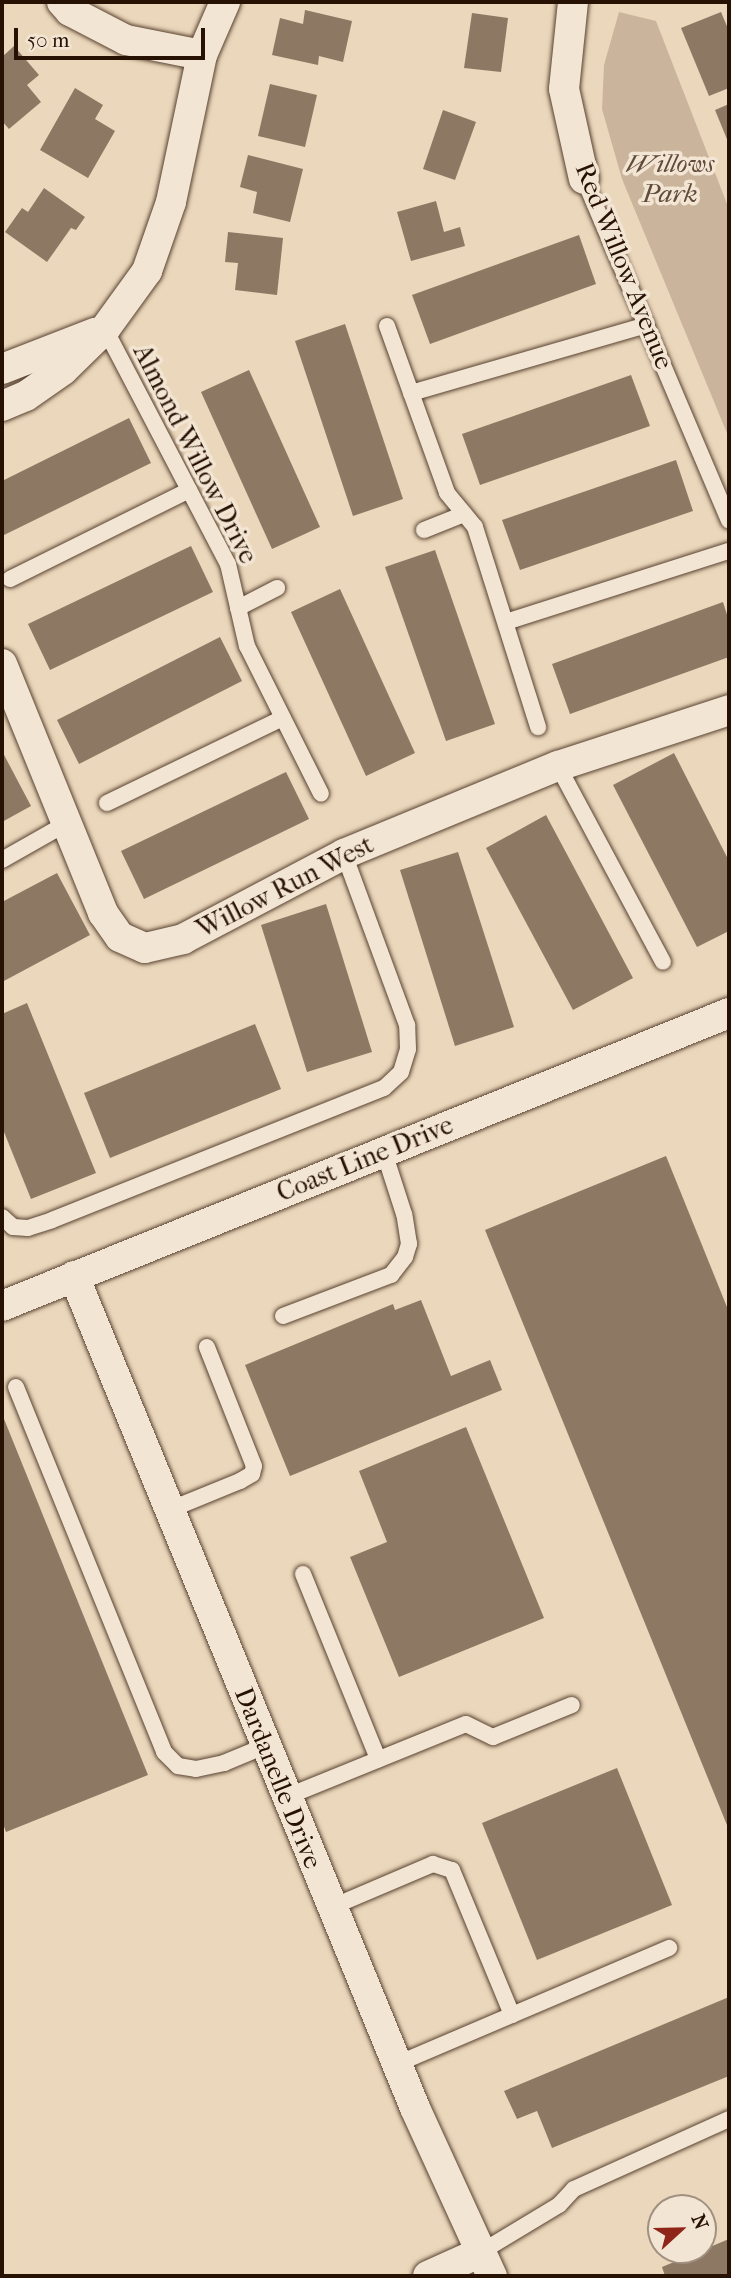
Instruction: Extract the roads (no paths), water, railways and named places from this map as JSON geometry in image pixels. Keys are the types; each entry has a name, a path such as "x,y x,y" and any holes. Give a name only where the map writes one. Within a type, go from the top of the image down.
{"street":[{"path":"62,2 70,11 126,40 202,55"},
{"path":"2,406 26,396 63,370 105,329 147,271 172,202 202,55 225,2"},
{"name":"Red Willow Avenue","path":"573,2 564,89 584,180"},
{"path":"2,369 105,329"},
{"name":"Willow Run West","path":"2,664 103,913 120,937 145,948 183,939 344,854 558,766 729,710"},
{"name":"Coast Line Drive","path":"2,1306 729,1013"},
{"name":"Dardanelle Drive","path":"74,1276 397,2064 486,2264"},
{"path":"428,2276 486,2264"}],"lane":[{"name":"Red Willow Avenue","path":"584,180 729,521"},
{"path":"411,393 646,325"},
{"path":"387,327 447,493 475,527 538,727"},
{"name":"Almond Willow Drive","path":"105,329 228,564 247,646 321,793"},
{"path":"10,579 189,490"},
{"path":"424,530 464,514"},
{"path":"506,622 729,551"},
{"path":"238,608 277,588"},
{"path":"107,803 283,718"},
{"path":"558,766 663,962"},
{"path":"2,860 67,823"},
{"path":"2,1217 13,1227 28,1227 52,1220 384,1088 401,1072 408,1049 407,1025 344,854"},
{"path":"283,1316 391,1275 405,1257 409,1244 404,1214 384,1152"},
{"path":"169,1510 240,1481 251,1474 254,1466 206,1347"},
{"path":"16,1387 164,1752 178,1766 196,1769 224,1763 265,1746"},
{"path":"303,1574 378,1759"},
{"path":"286,1797 466,1724 493,1737 572,1705"},
{"path":"332,1907 433,1864 452,1870 512,2015"},
{"path":"397,2064 669,1948"},
{"path":"486,2264 559,2205 574,2189 729,2119"}],"park label":[{"name":"Willows Park","path":"670,179"}]}
